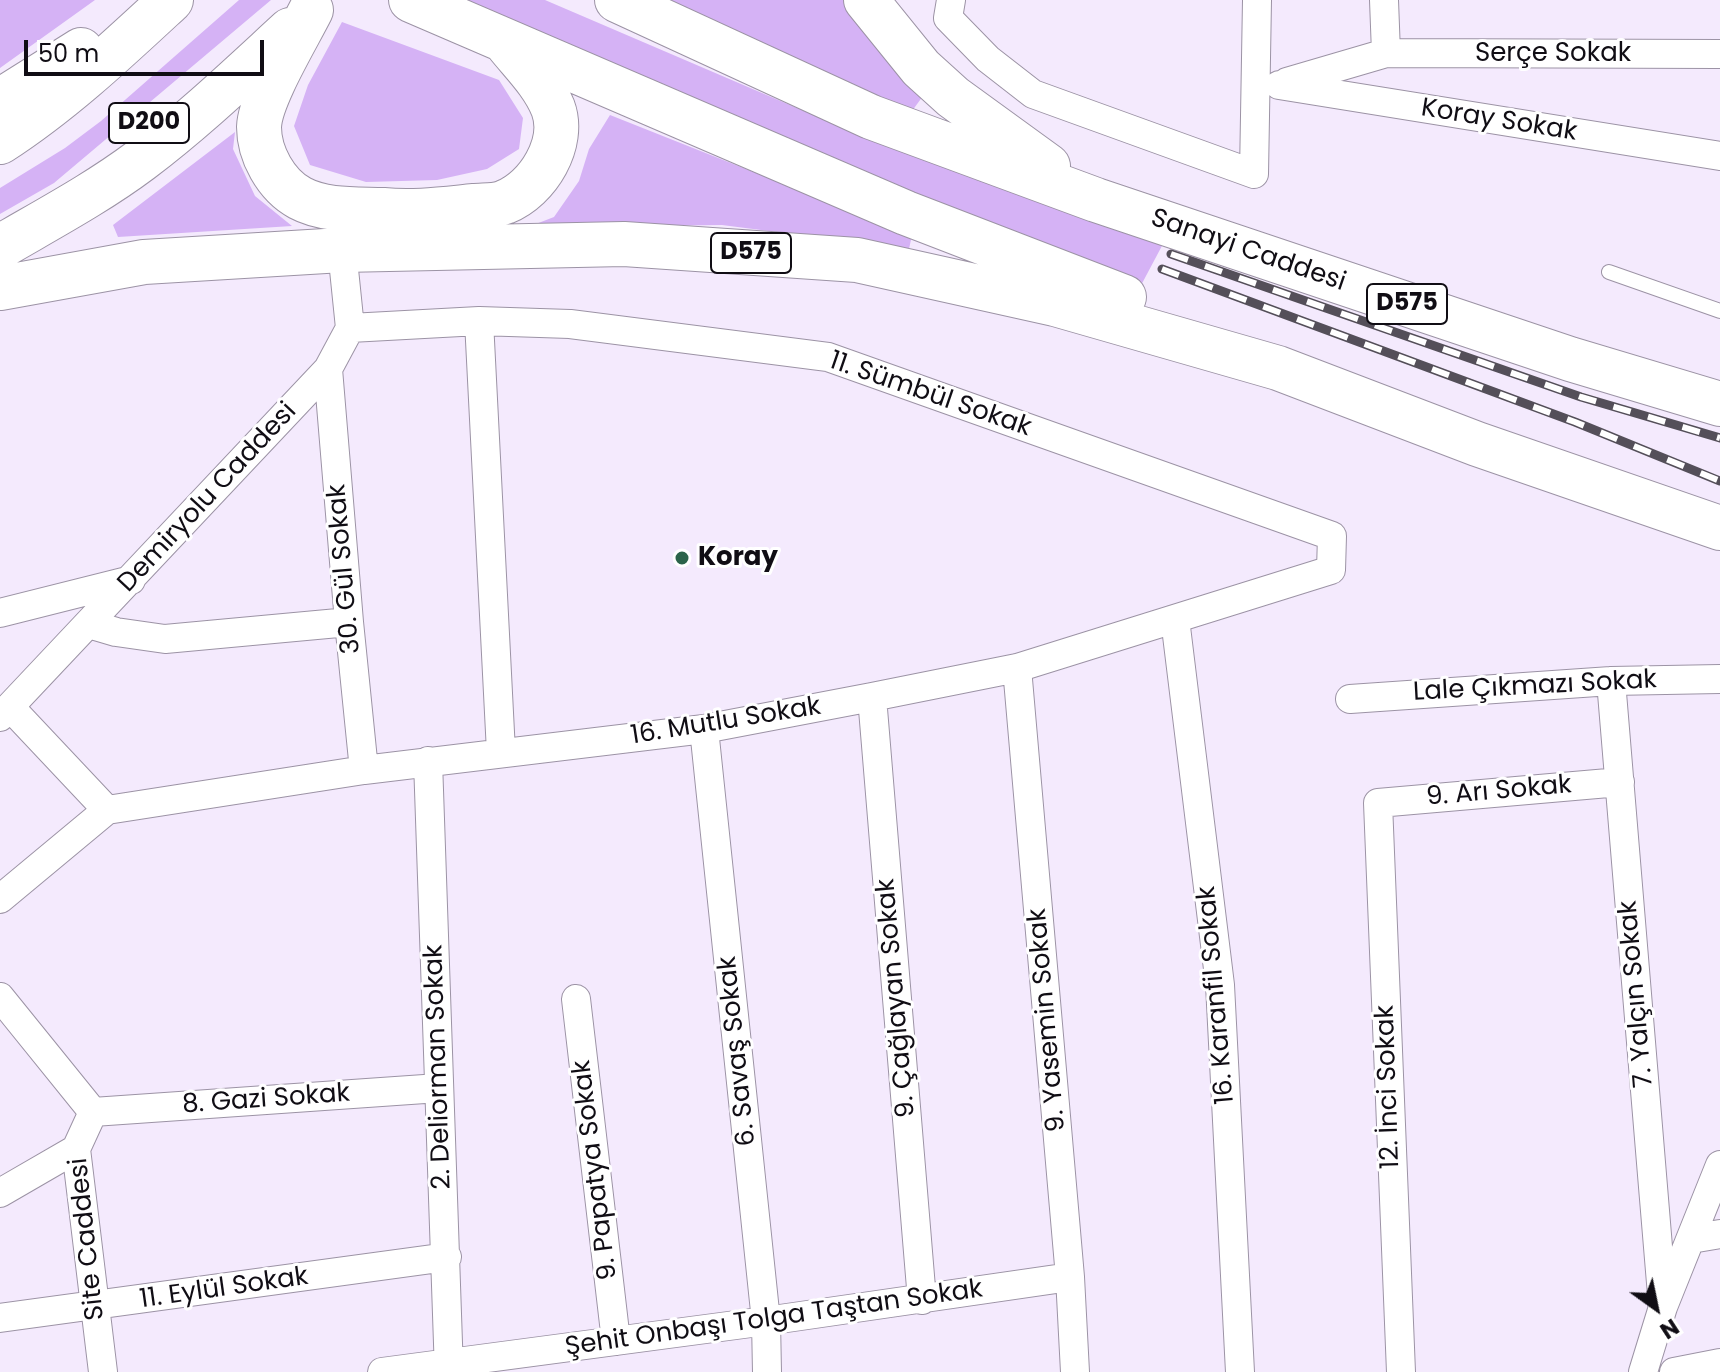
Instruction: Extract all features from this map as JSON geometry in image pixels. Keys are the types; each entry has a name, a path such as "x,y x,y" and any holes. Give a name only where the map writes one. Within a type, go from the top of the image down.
{"highway":[{"path":"0,101 156,0"},
{"name":"D200","path":"0,142 25,126 114,53 171,0"},
{"path":"411,0 906,213 1180,318 1477,444"},
{"name":"D575","path":"617,0 871,117 1096,200"},
{"path":"866,0 921,68 953,97 1096,200"},
{"path":"305,3 259,126 263,151 285,189 324,206 415,213 505,202 525,188 542,172 553,153 557,133 554,111 544,90 503,39"},
{"name":"D200","path":"5,238 40,204 124,144 305,3"},
{"name":"Sanayi Caddesi","path":"1096,200 1570,359 1720,404"},
{"name":"D575","path":"0,288 144,262 342,250 624,244 857,260 1055,304 1278,368 1477,444 1720,528"}],"street":[{"path":"951,0 948,18 988,59 1033,94 1254,174 1257,0"},
{"path":"1384,0 1386,53"},
{"name":"Serçe Sokak","path":"1279,85 1386,53 1720,54"},
{"name":"Koray Sokak","path":"1279,85 1720,156"},
{"path":"342,250 350,328"},
{"path":"479,321 501,752"},
{"name":"11. Sümbül Sokak","path":"350,328 479,321 570,324 828,357 1332,536 1331,570"},
{"name":"Demiryolu Caddesi","path":"5,712 328,369 350,328"},
{"name":"30. Gül Sokak","path":"328,369 364,770"},
{"name":"16. Mutlu Sokak","path":"107,810 428,761 704,729 872,697 1017,668 1331,570"},
{"path":"0,613 131,580"},
{"name":"16. Karanfil Sokak","path":"1175,619 1220,985 1240,1372"},
{"path":"89,624 116,632 165,639 349,622"},
{"name":"9. Yasemin Sokak","path":"1017,668 1070,1277 1075,1372"},
{"name":"Lale Çıkmazı Sokak","path":"1350,699 1611,681 1720,679"},
{"name":"7. Yalçın Sokak","path":"1611,681 1663,1307"},
{"name":"9. Çağlayan Sokak","path":"872,697 922,1300"},
{"path":"0,899 107,810 5,712"},
{"name":"6. Savaş Sokak","path":"704,729 766,1321 767,1372"},
{"name":"2. Deliorman Sokak","path":"428,761 449,1367"},
{"name":"9. Arı Sokak","path":"1378,803 1620,782"},
{"name":"12. İnci Sokak","path":"1378,803 1401,1372"},
{"path":"0,997 93,1112"},
{"name":"9. Papatya Sokak","path":"576,999 616,1341"},
{"name":"8. Gazi Sokak","path":"93,1112 439,1088"},
{"name":"Site Caddesi","path":"93,1112 76,1149 103,1372"},
{"path":"0,1193 76,1149"},
{"path":"1643,1372 1663,1307 1720,1165"},
{"path":"1691,1239 1720,1234"},
{"name":"11. Eylül Sokak","path":"0,1318 447,1257"},
{"name":"Şehit Onbaşı Tolga Taştan Sokak","path":"382,1372 449,1367 1070,1277"},
{"path":"1674,1372 1720,1363"}],"lane":[{"path":"1609,272 1720,311"}],"shaded area":[{"path":"0,0 95,0 0,68"},
{"path":"239,0 271,0 54,183 0,214 0,188 65,148 101,121"},
{"path":"443,0 545,0 818,117 1164,242 1138,291"},
{"path":"642,0 847,0 923,96 912,111"},
{"path":"342,22 499,80 523,118 519,149 487,169 437,180 366,182 310,165 294,126 308,85"},
{"path":"610,115 912,235 909,249 722,225 528,227 554,217 579,181 589,149"},
{"path":"235,132 233,149 255,196 292,226 118,237 113,225"}],"railway":[{"path":"1171,254 1581,397 1720,438"},
{"path":"1162,269 1575,422 1720,481"}],"place":[{"name":"Koray","path":"682,558"}]}
